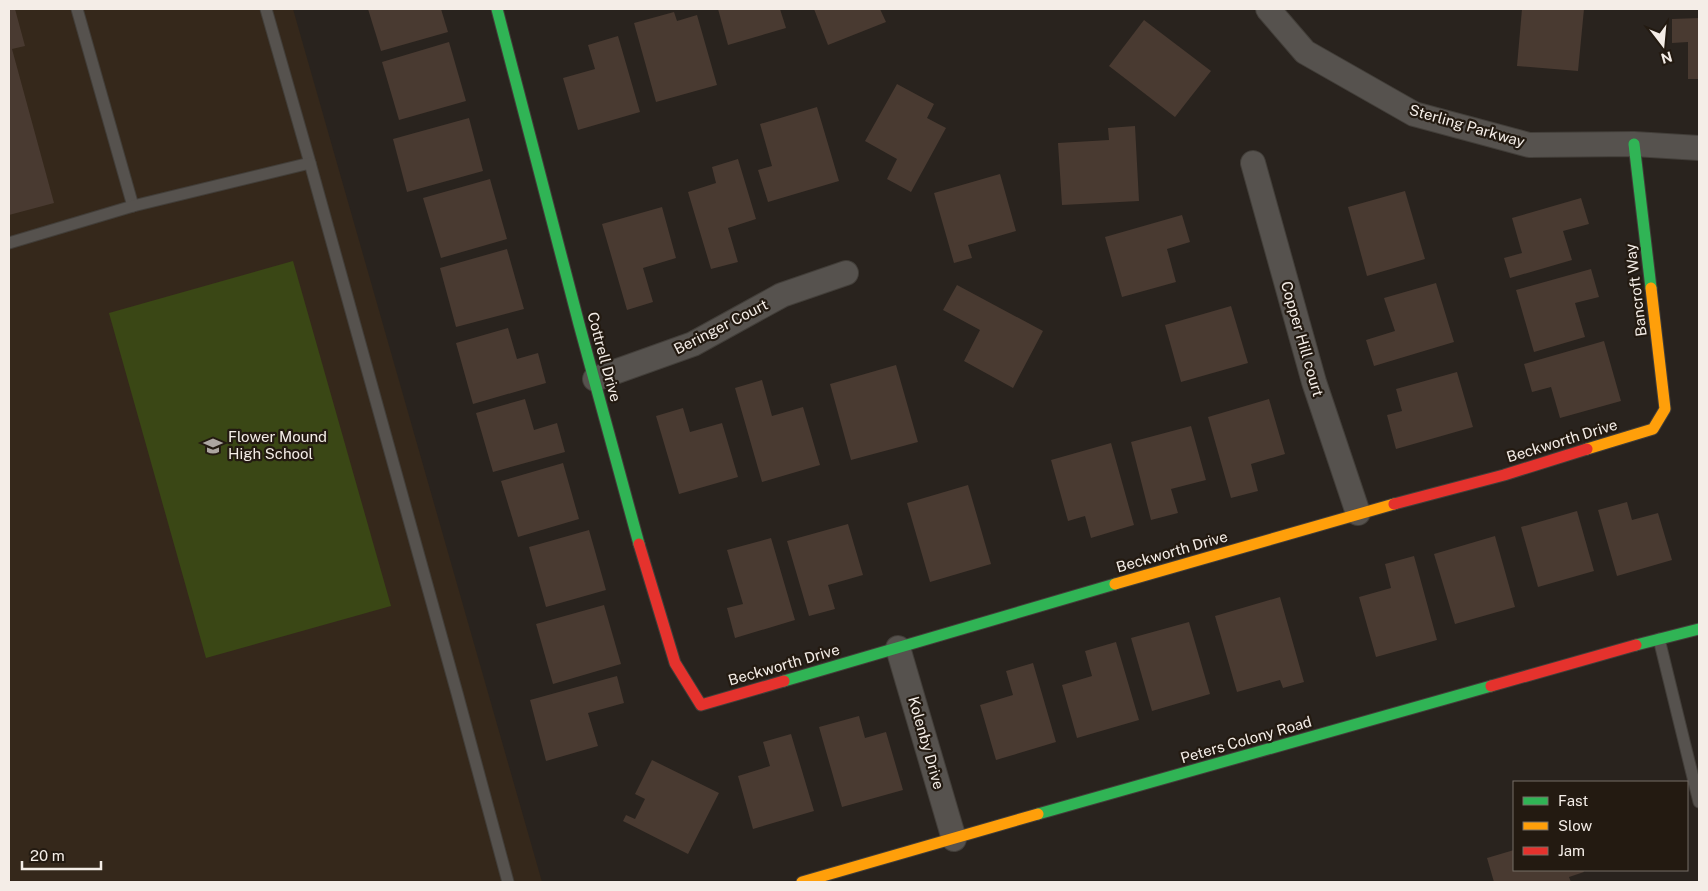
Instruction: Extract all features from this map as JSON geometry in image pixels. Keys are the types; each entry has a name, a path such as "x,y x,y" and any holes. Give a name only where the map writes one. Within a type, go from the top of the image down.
{"street":[{"name":"Sterling Parkway","path":"1268,9 1305,52 1414,114 1529,145 1634,144 1699,148"},
{"name":"Cottrell Drive","path":"500,10 641,553 675,662 701,705"},
{"name":"Bancroft Way","path":"1634,144 1665,409 1652,428"},
{"name":"Copper Hill court","path":"1253,163 1314,382 1358,513"},
{"name":"Beringer Court","path":"595,379 693,344 782,295 846,273"},
{"name":"Beckworth Drive","path":"701,705 1358,513 1504,475 1652,428"},
{"name":"Peters Colony Road","path":"802,882 1658,639 1699,629"},
{"name":"Kolenby Drive","path":"898,648 954,839"}],"lane":[{"path":"78,9 132,206"},
{"path":"266,9 508,882"},
{"path":"9,243 132,206 310,163"},
{"path":"1658,639 1699,802"}],"shaded area":[{"name":"Flower Mound High School","path":"9,9 293,9 542,882 9,882"}],"green space":[{"path":"293,261 391,606 206,658 109,313"}],"building":[{"path":"9,9 15,9 25,46 12,49 54,203 9,215"},
{"path":"368,9 441,9 448,32 381,51"},
{"path":"718,9 780,9 786,28 728,45"},
{"path":"814,9 880,9 886,22 828,45"},
{"path":"1522,9 1584,9 1578,71 1517,66"},
{"path":"674,12 677,21 697,15 717,85 656,102 634,23"},
{"path":"1699,18 1699,79 1688,79 1688,42 1672,43 1672,19"},
{"path":"1144,20 1211,71 1175,117 1109,66"},
{"path":"618,36 640,112 578,130 563,78 595,69 588,45"},
{"path":"449,42 466,101 399,120 382,62"},
{"path":"897,84 934,104 927,118 946,128 911,192 887,179 897,159 865,141"},
{"path":"817,107 839,181 768,202 758,170 772,166 760,124"},
{"path":"469,118 483,171 407,192 393,139"},
{"path":"1135,126 1139,201 1062,205 1058,143 1109,140 1108,128"},
{"path":"738,159 756,219 728,228 738,262 711,269 688,192 716,183 712,167"},
{"path":"1000,174 1016,231 968,245 972,258 954,263 934,193"},
{"path":"490,179 507,239 441,258 423,198"},
{"path":"1405,191 1425,259 1367,276 1348,207"},
{"path":"1581,198 1589,224 1563,231 1572,260 1510,278 1504,258 1522,253 1512,218"},
{"path":"662,207 676,258 643,268 653,302 627,310 602,224"},
{"path":"1182,215 1190,242 1167,249 1176,282 1122,297 1105,237"},
{"path":"507,249 524,309 456,327 440,268"},
{"path":"1591,269 1599,297 1575,303 1585,337 1534,352 1516,290"},
{"path":"1436,283 1454,342 1374,366 1366,340 1395,331 1384,298"},
{"path":"957,285 1043,331 1013,388 964,361 980,330 943,310"},
{"path":"1231,306 1248,363 1181,382 1165,325"},
{"path":"508,328 517,359 538,353 546,383 473,404 456,343"},
{"path":"1604,341 1621,401 1560,418 1551,387 1532,392 1524,364"},
{"path":"896,365 918,442 851,460 830,384"},
{"path":"1457,372 1473,427 1396,449 1387,415 1402,411 1396,389"},
{"path":"762,380 772,416 803,407 820,465 762,482 735,388"},
{"path":"525,399 534,430 557,423 565,452 493,472 476,413"},
{"path":"1269,399 1285,454 1251,464 1258,491 1231,498 1208,417"},
{"path":"683,408 690,432 722,423 738,477 679,494 656,416"},
{"path":"1191,426 1206,480 1171,489 1178,513 1151,520 1131,442"},
{"path":"1111,443 1134,525 1091,538 1085,516 1068,521 1051,460"},
{"path":"563,463 579,519 518,537 501,481"},
{"path":"968,485 991,564 930,582 907,503"},
{"path":"1627,502 1632,520 1658,513 1672,560 1617,576 1598,510"},
{"path":"1577,511 1594,571 1538,587 1521,527"},
{"path":"848,524 863,575 828,585 835,609 809,616 787,541"},
{"path":"589,530 606,590 546,607 529,547"},
{"path":"1495,536 1515,607 1455,624 1434,554"},
{"path":"771,538 795,620 735,638 727,608 743,604 727,550"},
{"path":"1414,556 1437,640 1376,657 1359,597 1391,588 1385,564"},
{"path":"1280,597 1304,682 1283,688 1280,680 1237,692 1215,616"},
{"path":"604,605 621,664 553,684 536,624"},
{"path":"1189,622 1210,694 1152,711 1131,638"},
{"path":"1116,642 1139,720 1077,738 1062,685 1092,676 1085,651"},
{"path":"1033,663 1056,742 996,760 980,705 1013,695 1006,671"},
{"path":"617,676 624,703 588,713 598,746 546,761 530,700"},
{"path":"859,716 865,738 886,732 903,790 842,807 819,727"},
{"path":"791,734 814,811 753,829 738,776 770,766 763,742"},
{"path":"652,760 719,793 688,854 623,821 626,815 635,819 645,799 635,794"},
{"path":"1513,850 1513,871 1584,872 1569,877 1571,882 1494,882 1487,858"}],"traffic: fast":[{"path":"497,9 579,324 639,544"},
{"path":"1634,144 1651,288"},
{"path":"784,681 1115,584"},
{"path":"1636,645 1699,629"},
{"path":"1038,814 1491,686"}],"traffic: slow":[{"path":"1587,449 1653,429 1665,409 1651,288"},
{"path":"1115,584 1394,504"},
{"path":"802,882 1038,814"}],"traffic: jam":[{"path":"1394,504 1504,475 1587,449"},
{"path":"639,544 675,663 701,705 784,681"},
{"path":"1491,686 1636,645"}],"place":[{"name":"Flower Mound High School","path":"213,446"}]}
